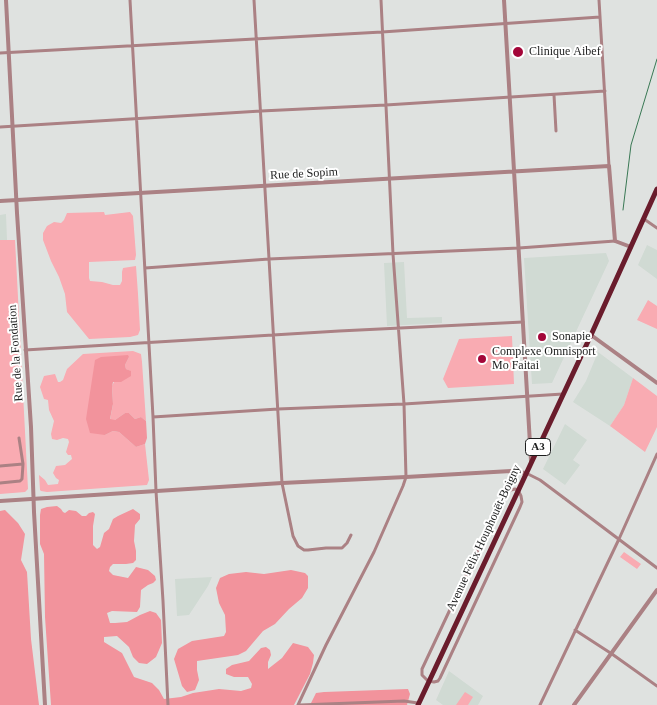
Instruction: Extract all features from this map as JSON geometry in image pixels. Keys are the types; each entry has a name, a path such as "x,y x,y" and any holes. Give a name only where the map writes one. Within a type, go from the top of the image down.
{"highway":[{"name":"Avenue Félix Houphouët-Boigny","path":"419,704 657,189"}],"street":[{"name":"Rue de la Fondation","path":"6,0 45,705"},
{"path":"130,0 168,705"},
{"path":"254,0 282,483 293,536 298,546 304,550 342,548 351,535"},
{"path":"381,0 393,254 404,404 406,477 374,552 326,645 299,705 404,701 419,704"},
{"path":"504,0 531,462"},
{"path":"599,0 615,241"},
{"path":"0,53 382,32 600,17"},
{"path":"0,127 605,91"},
{"path":"554,94 556,131"},
{"name":"Rue de Sopim","path":"0,201 609,166"},
{"path":"644,219 657,228"},
{"path":"145,268 269,259 518,248 615,241 631,247"},
{"path":"25,350 523,322"},
{"path":"591,335 657,383"},
{"path":"153,417 562,394"},
{"path":"0,483 20,481 23,475 19,438"},
{"path":"540,705 657,454"},
{"path":"0,466 23,464"},
{"path":"0,501 511,471 526,473 554,490 657,568"},
{"path":"510,490 518,490 522,498 520,507 440,678 434,682 428,681 422,675 422,669 459,589 503,497 510,490"},
{"path":"574,705 657,590"},
{"path":"575,630 657,686"}],"shaded area":[{"path":"104,212 105,215 130,212 133,216 135,260 89,262 89,278 90,281 120,285 123,268 136,266 140,330 138,335 130,337 89,339 67,312 65,294 43,240 43,233 47,226 54,222 61,223 67,213"},
{"path":"6,214 7,240 0,240 0,215"},
{"path":"0,240 15,240 28,489 25,492 0,494"},
{"path":"647,245 657,250 657,279 638,265"},
{"path":"606,253 609,261 552,383 532,384 524,258"},
{"path":"404,262 407,318 442,317 442,323 387,326 384,263"},
{"path":"648,300 657,306 657,329 637,320"},
{"name":"Complexe Omnisport Mo Faitai","path":"512,336 514,384 448,388 443,379 459,339"},
{"path":"133,351 141,354 146,421 141,417 135,419 129,413 125,413 115,420 110,420 113,404 112,386 114,382 117,382 130,371 126,369 125,365 129,357 101,357 105,435 113,431 119,432 136,447 145,444 149,480 147,485 41,491 39,475 48,485 58,484 59,480 53,473 56,466 65,465 72,459 71,455 68,455 66,452 68,439 52,439 51,434 54,421 49,410 48,400 44,399 40,387 44,376 55,374 58,382 60,382 63,380 67,369 83,354"},
{"path":"598,352 633,378 624,405 610,426 573,402 586,381"},
{"path":"128,355 129,357 125,365 126,369 131,371 131,376 121,382 113,382 113,404 110,419 115,420 125,413 129,413 135,419 141,417 146,421 147,438 145,444 136,447 119,432 113,431 105,435 90,433 86,419 95,360 101,357"},
{"path":"633,378 657,396 657,427 645,452 610,426 624,405"},
{"path":"565,424 587,440 573,460 580,465 565,485 543,469"},
{"path":"57,506 65,513 69,510 76,511 82,516 93,512 95,514 93,545 97,549 100,547 104,533 109,529 113,519 133,509 140,514 140,519 135,525 136,560 133,563 113,564 109,571 113,575 128,578 136,567 148,570 155,576 156,580 141,590 140,607 137,612 112,611 107,613 110,623 115,623 127,622 150,611 156,613 161,620 162,643 156,657 147,664 139,663 133,657 129,647 117,636 104,637 104,642 122,653 134,677 152,683 164,699 219,689 241,691 251,688 252,684 248,677 234,677 226,674 226,669 232,665 249,661 261,648 266,647 270,650 271,655 268,669 282,658 293,643 308,647 314,655 310,674 294,705 51,705 45,617 44,554 40,544 40,515 41,509"},
{"path":"5,510 18,523 25,534 21,560 27,572 31,639 39,705 0,705 0,511"},
{"path":"624,552 641,564 637,569 620,557"},
{"path":"291,570 305,573 308,576 308,588 302,598 275,624 263,631 246,651 238,655 197,661 199,680 195,690 187,692 182,686 174,659 178,649 192,641 224,636 226,632 225,615 219,603 216,588 220,578 229,574 246,572 264,574"},
{"path":"212,577 189,615 177,616 175,579"},
{"path":"449,671 483,696 478,705 443,705 436,700"},
{"path":"408,689 410,694 407,705 310,705 316,693"},
{"path":"465,692 473,697 468,705 456,705"}],"waterway":[{"path":"623,210 631,145 657,59"}],"place":[{"name":"Clinique Aibef","path":"518,52"},
{"name":"Sonapie","path":"542,337"},
{"name":"Complexe Omnisport Mo Faitai","path":"482,359"}]}
